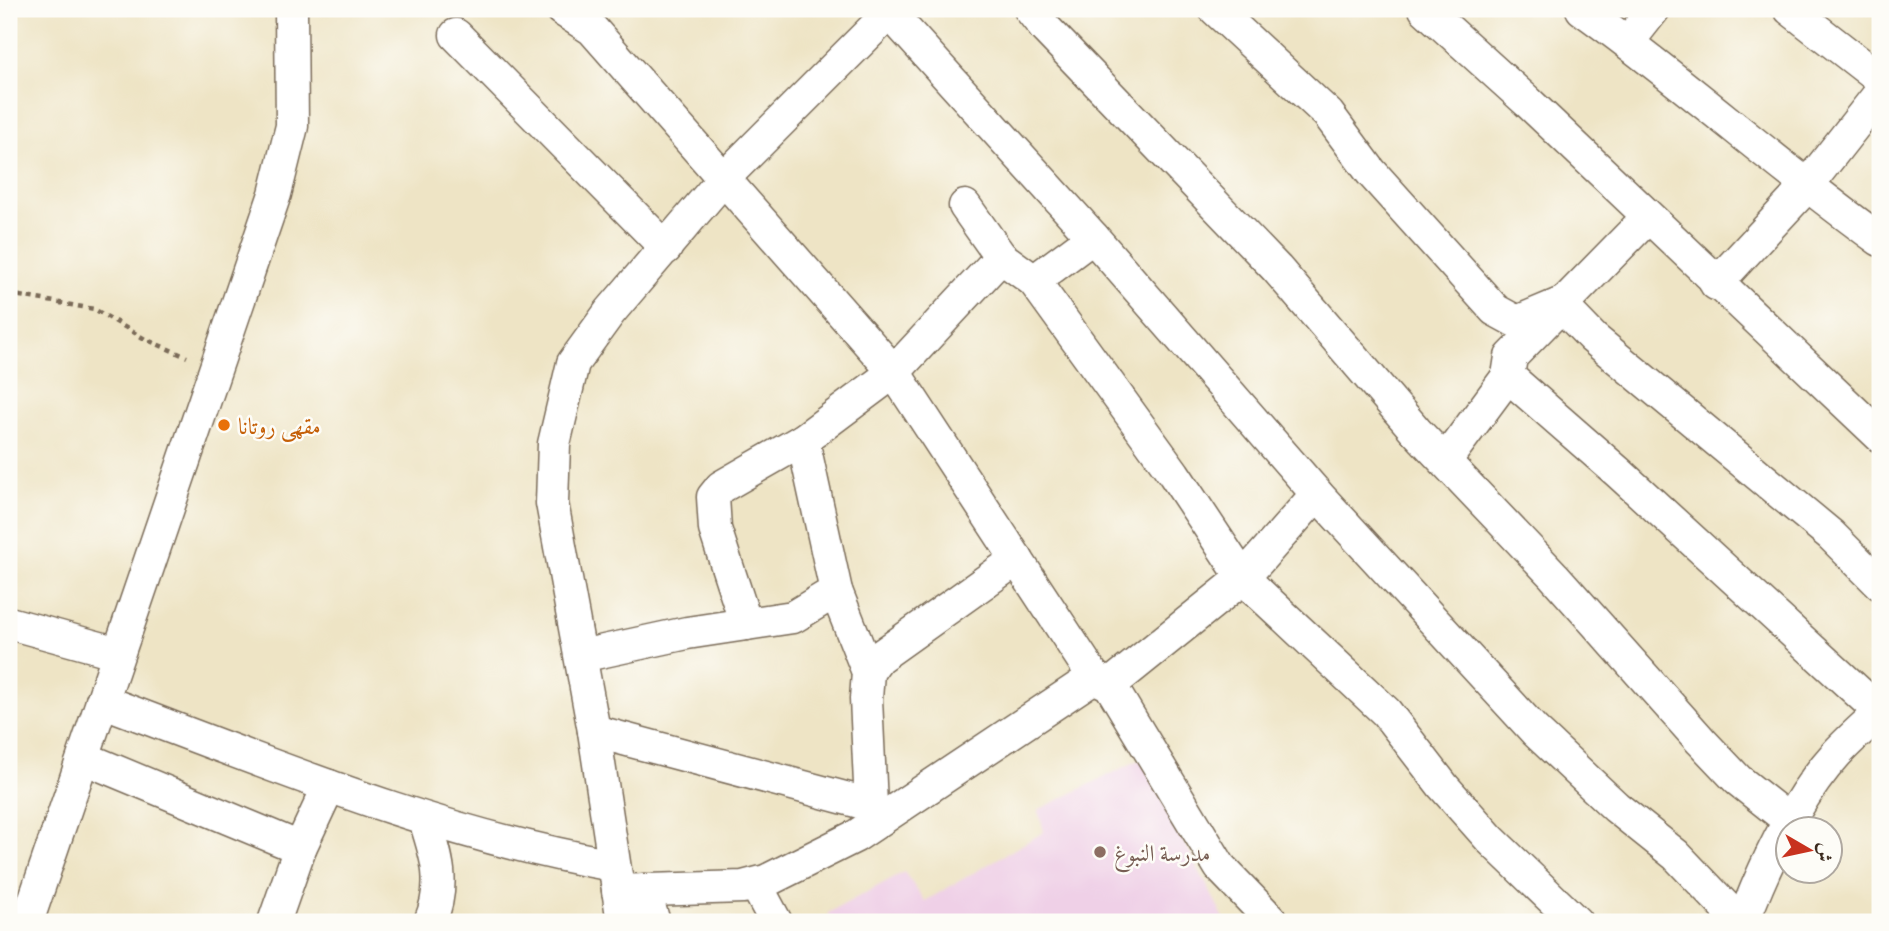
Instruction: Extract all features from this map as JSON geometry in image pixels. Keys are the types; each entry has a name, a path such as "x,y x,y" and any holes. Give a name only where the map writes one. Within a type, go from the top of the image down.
{"street":[{"path":"27,922 275,194 292,127 290,9"},
{"path":"561,9 592,29 894,372 1017,559 1102,681 1220,867 1273,922"},
{"path":"1030,9 1045,29 1277,269 1445,461 1554,576 1738,780 1783,816"},
{"path":"1215,9 1328,114 1371,172 1495,310 1517,322 1560,304"},
{"path":"1425,9 1528,102 1716,284 1880,436"},
{"path":"1582,9 1628,42 1806,187 1880,240"},
{"path":"1628,42 1654,9"},
{"path":"1790,9 1880,79"},
{"path":"623,922 625,882 552,503 554,444 567,382 579,351 725,177 892,11 1317,494 1535,731 1616,807 1676,855 1742,922 1773,856"},
{"path":"456,35 666,248"},
{"path":"1716,284 1806,187 1880,93"},
{"path":"965,206 1001,257 1034,281 1174,474 1243,578 1386,712 1443,786 1490,839 1576,922"},
{"path":"1445,461 1508,376 1511,357 1648,217"},
{"path":"1034,281 1093,237"},
{"path":"746,624 715,529 713,497 721,487 803,440 894,372 1001,257"},
{"path":"1560,304 1593,338 1831,535 1880,584"},
{"path":"1508,376 1619,473 1880,712 1837,752 1814,782 1794,816"},
{"path":"803,440 836,592 867,672 866,699 877,811"},
{"path":"102,701 425,820 537,852 625,882 756,885 856,836 877,811 1102,681 1243,578 1317,494"},
{"path":"867,672 878,658 1017,559"},
{"path":"581,656 793,617 836,592"},
{"path":"9,623 118,653"},
{"path":"594,731 877,811"},
{"path":"84,758 300,848"},
{"path":"274,922 300,848 329,786"},
{"path":"425,820 440,868 436,908 430,922"},
{"path":"625,882 654,922"},
{"path":"756,885 776,922"}],"path":[{"path":"9,294 94,309 145,339 216,368"}],"shaded area":[{"name":"مدرسة النبوغ","path":"1141,759 1226,922 832,922 828,913 904,872 925,901 1044,832 1038,810"}],"place":[{"name":"مقهى روتانا","path":"224,425"},
{"name":"مدرسة النبوغ","path":"1100,852"}]}
